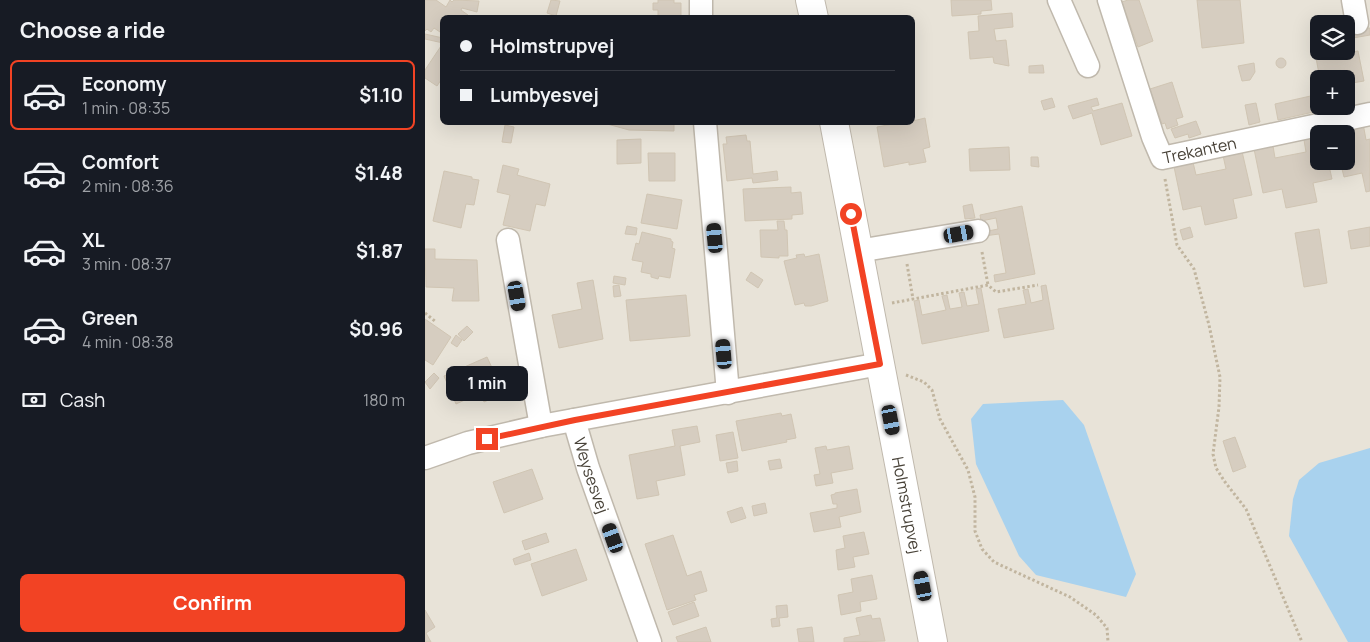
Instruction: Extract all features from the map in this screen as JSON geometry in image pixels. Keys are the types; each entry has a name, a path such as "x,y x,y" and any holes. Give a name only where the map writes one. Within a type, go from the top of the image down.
{"street":[{"path":"701,0 701,15"},
{"path":"810,0 813,15"},
{"path":"1059,0 1089,66"},
{"name":"Trekanten","path":"1109,0 1153,137 1162,158 1370,114"},
{"path":"1353,0 1357,23"},
{"path":"705,125 728,393"},
{"name":"Holmstrupvej","path":"835,125 933,642"},
{"path":"859,250 978,231"},
{"path":"508,240 541,426"},
{"path":"425,458 469,443 541,426 880,364"},
{"name":"Weysesvej","path":"575,420 588,468 649,642"}],"path":[{"path":"1162,158 1177,245 1194,269 1220,377 1219,407 1213,454 1216,468 1246,509 1302,642"},
{"path":"978,231 988,285 996,292 1038,285"},
{"path":"903,244 913,299"},
{"path":"869,307 988,285"},
{"path":"425,314 436,322"},
{"path":"880,364 924,382 932,390 940,419 968,470 975,497 975,532 982,549 994,562 1070,597 1096,615 1107,628 1109,642"}],"shaded area":[{"path":"425,0 1370,0 1370,642 425,642"}],"water":[{"path":"1063,400 1084,425 1136,574 1126,597 1036,575 1019,556 976,464 971,419 983,404"},
{"path":"1370,448 1370,642 1348,642 1289,536 1293,499 1299,480 1319,463"}],"building":[{"path":"425,0 436,0 446,7 450,0 452,2 454,0 479,1 477,12 462,8 461,10 468,15 440,15 440,32 434,28 431,32 427,29 425,31"},
{"path":"551,0 560,1 556,15 547,13"},
{"path":"658,0 674,0 674,3 681,3 681,15 658,15 658,10 653,10 653,3 658,3"},
{"path":"951,0 991,0 992,10 981,11 981,14 952,16"},
{"path":"1139,0 1153,41 1138,47 1122,2"},
{"path":"1197,0 1240,0 1244,43 1202,48"},
{"path":"1012,13 1013,27 994,29 996,41 1006,40 1009,66 994,63 993,57 970,59 968,32 979,31 978,16"},
{"path":"1370,28 1370,35 1355,38 1355,30"},
{"path":"425,34 440,37 440,42 425,39"},
{"path":"440,48 440,82 437,86 425,78 425,70"},
{"path":"1358,51 1364,81 1355,82 1355,70 1318,70 1316,60 1355,60 1355,52"},
{"path":"1281,58 1286,63 1281,68 1276,63"},
{"path":"1254,63 1255,72 1250,80 1242,81 1238,66"},
{"path":"1043,65 1044,73 1029,73 1029,66"},
{"path":"1172,82 1183,117 1176,119 1178,125 1167,129 1165,123 1162,124 1150,89"},
{"path":"1310,96 1310,113 1278,120 1275,104"},
{"path":"1052,98 1055,107 1044,110 1041,101"},
{"path":"1097,98 1099,105 1091,107 1093,111 1122,103 1132,136 1101,145 1092,113 1073,119 1068,106"},
{"path":"1256,103 1260,122 1249,125 1245,105"},
{"path":"925,118 930,147 923,149 926,162 909,165 909,162 884,167 877,127 915,125 915,120"},
{"path":"1196,121 1201,134 1189,138 1188,134 1175,138 1171,129"},
{"path":"1363,123 1366,140 1370,139 1370,191 1366,192 1362,173 1344,177 1342,170 1355,170 1355,125 1351,125"},
{"path":"505,125 514,127 511,143 502,142"},
{"path":"611,125 674,125 674,131 629,130"},
{"path":"1303,134 1310,134 1310,170 1330,170 1332,179 1313,183 1317,202 1286,208 1282,189 1263,193 1253,144 1272,140 1275,158 1306,152"},
{"path":"746,135 747,141 750,141 753,174 777,171 778,180 753,183 752,178 727,181 723,144 727,144 726,137"},
{"path":"641,139 641,163 617,164 617,140"},
{"path":"1009,147 1010,170 970,171 969,149"},
{"path":"1241,147 1252,195 1233,199 1237,218 1205,225 1201,206 1183,210 1173,162 1192,158 1196,175 1226,169 1222,151"},
{"path":"648,153 675,153 675,181 649,181"},
{"path":"1031,157 1038,157 1039,167 1031,166"},
{"path":"503,165 519,169 517,175 550,184 545,206 536,204 530,231 503,225 510,195 497,192"},
{"path":"444,171 479,180 474,205 466,204 461,228 433,221"},
{"path":"791,187 791,193 801,192 803,214 792,215 792,219 745,221 743,189"},
{"path":"647,194 682,200 677,229 641,223"},
{"path":"972,204 975,218 965,219 963,206"},
{"path":"1022,206 1035,274 995,282 994,275 1006,273 999,234 984,236 983,232 998,229 996,218 981,221 980,215"},
{"path":"777,221 784,221 785,230 787,230 788,256 779,256 779,258 761,257 760,230 778,230"},
{"path":"627,226 637,228 636,235 625,234"},
{"path":"1190,227 1193,237 1183,240 1180,230"},
{"path":"1370,227 1370,246 1351,249 1348,231"},
{"path":"1319,229 1327,283 1304,287 1295,233"},
{"path":"642,232 671,239 673,242 672,248 675,249 670,278 659,276 658,279 651,277 651,274 641,272 643,262 632,260 636,243 639,244"},
{"path":"425,249 435,249 435,259 477,260 479,301 452,301 454,288 426,287"},
{"path":"804,254 805,257 819,254 828,301 811,306 805,306 804,303 795,305 784,261 797,258 796,255"},
{"path":"751,272 763,280 758,288 746,280"},
{"path":"614,276 626,278 625,285 613,283"},
{"path":"593,280 603,339 559,348 552,315 582,309 577,283"},
{"path":"619,285 621,296 614,297 613,286"},
{"path":"1046,285 1054,329 1004,338 998,309 1026,304 1023,290 1028,289 1031,303 1043,300 1041,286"},
{"path":"981,288 989,331 922,344 914,301 919,300 922,315 946,310 942,296 947,295 950,309 962,307 959,293 964,292 967,306 979,304 976,289"},
{"path":"686,295 690,336 630,341 626,300"},
{"path":"425,319 451,337 433,365 425,360"},
{"path":"467,326 473,332 464,341 458,334"},
{"path":"456,335 462,340 457,347 451,343"},
{"path":"487,357 500,385 498,386 502,394 484,402 480,393 456,404 444,376"},
{"path":"434,373 439,378 430,389 425,382"},
{"path":"781,413 782,416 791,414 796,438 786,440 787,442 742,451 736,421"},
{"path":"697,426 700,442 680,446 685,475 656,481 659,495 637,499 629,455 675,446 672,430"},
{"path":"733,432 738,458 720,461 716,435"},
{"path":"1235,437 1246,467 1233,472 1223,441"},
{"path":"826,446 827,450 849,446 853,469 831,473 833,483 816,486 814,475 820,474 815,448"},
{"path":"780,459 782,468 770,470 768,461"},
{"path":"737,461 738,471 728,473 726,463"},
{"path":"532,469 543,499 504,513 493,482"},
{"path":"857,489 861,512 839,517 841,527 814,532 810,513 837,508 837,504 833,504 831,495"},
{"path":"765,503 767,513 754,516 752,506"},
{"path":"742,507 746,518 731,523 727,512"},
{"path":"864,532 869,554 853,557 855,567 838,570 836,550 845,548 843,536"},
{"path":"546,533 549,542 525,550 522,541"},
{"path":"673,535 687,576 701,571 707,591 694,595 696,600 667,610 645,544"},
{"path":"576,549 587,580 542,596 531,564"},
{"path":"529,553 531,560 515,565 513,559"},
{"path":"872,575 877,599 860,602 861,611 841,615 838,595 853,592 851,579"},
{"path":"694,602 699,616 673,625 668,612"},
{"path":"787,605 788,617 779,618 780,626 772,627 771,619 777,618 776,606"},
{"path":"425,610 435,627 426,633 431,642 425,642"},
{"path":"871,615 872,619 880,618 885,641 844,642 844,638 860,635 856,618"},
{"path":"706,627 711,642 678,642 676,637"},
{"path":"812,627 814,642 799,642 797,629"}],"route":[{"path":"487,439 541,426 880,364 851,214"}]}
